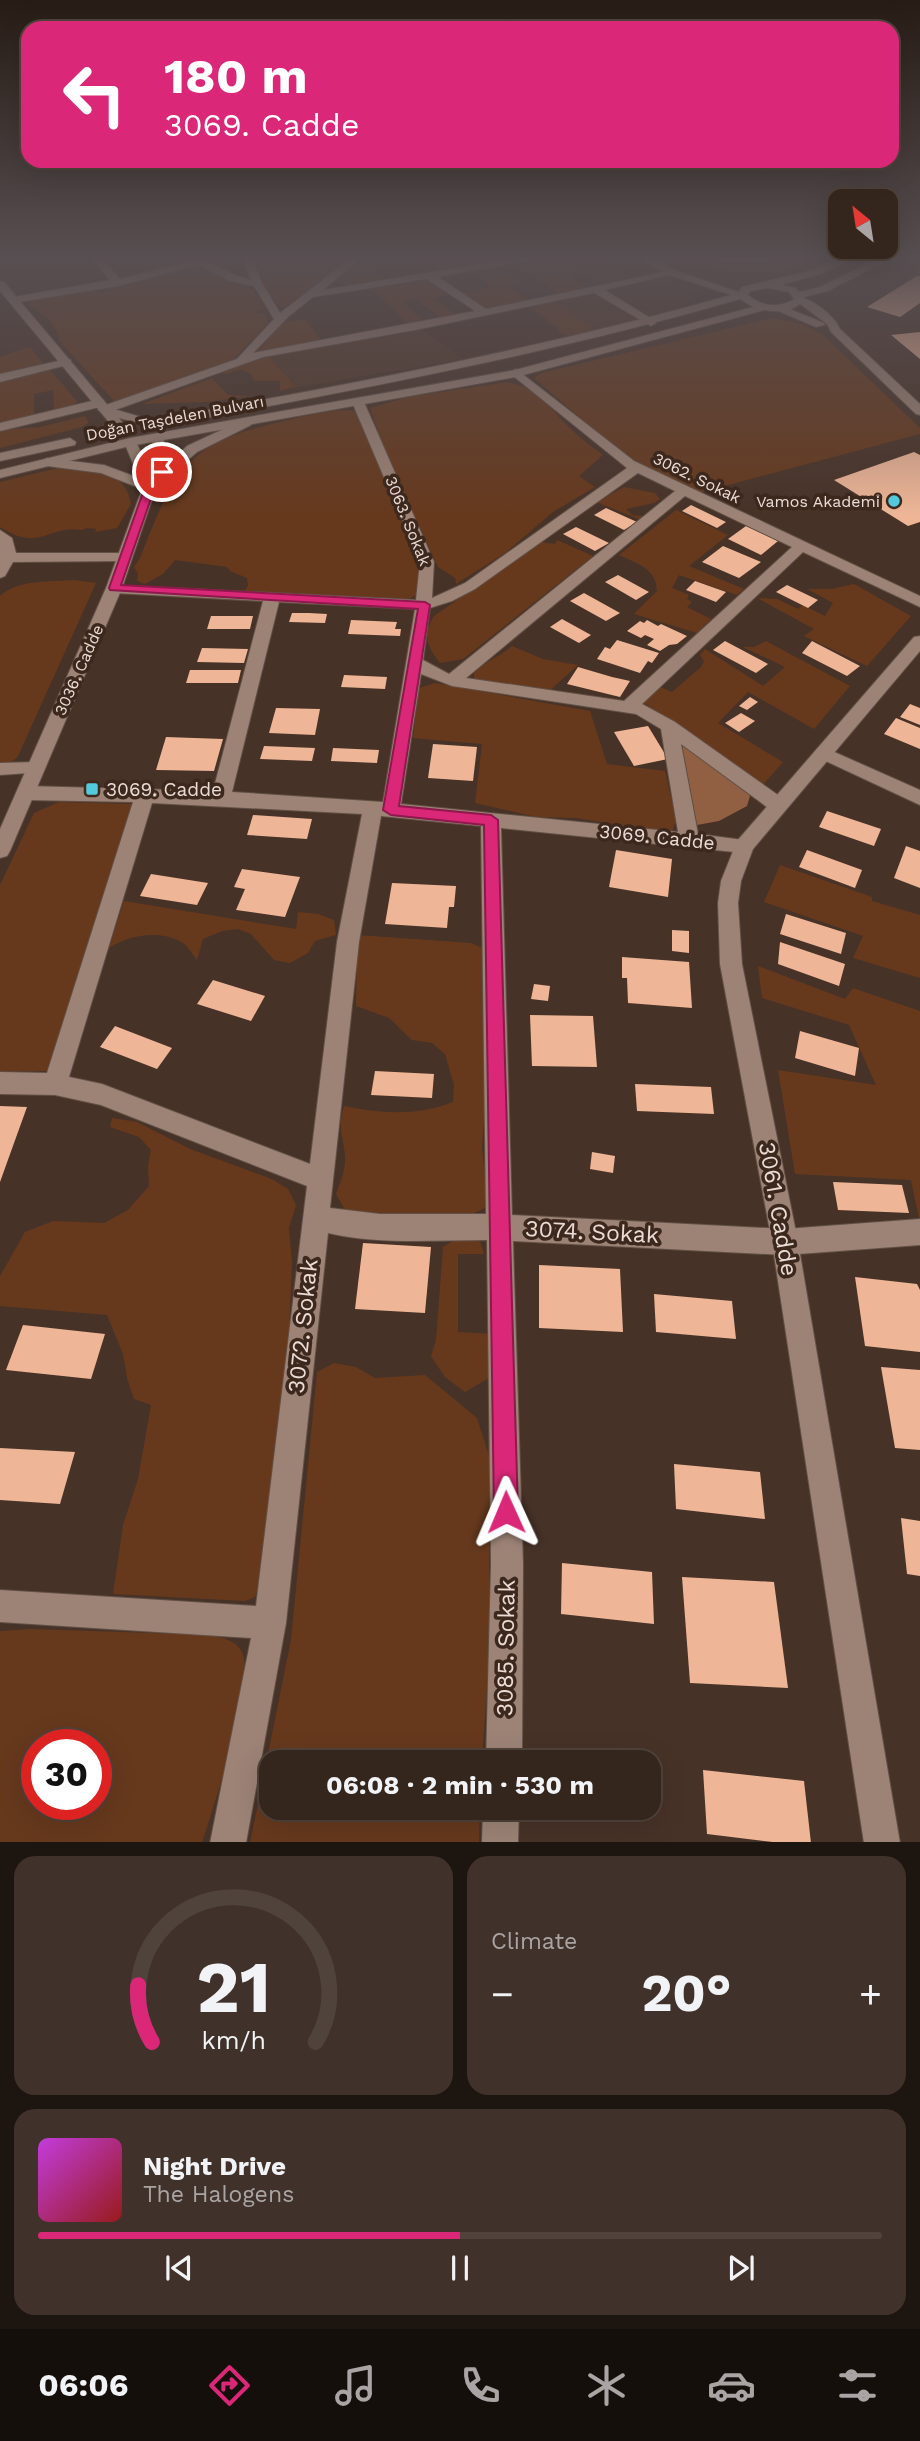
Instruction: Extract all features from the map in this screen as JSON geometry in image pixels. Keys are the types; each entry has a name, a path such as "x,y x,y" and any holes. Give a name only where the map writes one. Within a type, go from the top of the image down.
{"street":[{"path":"50,344 126,436 150,487"},
{"path":"238,361 255,344"},
{"path":"0,427 142,398 238,361 313,344"},
{"name":"Doğan Taşdelen Bulvarı","path":"0,474 126,436 151,424 478,364 563,344"},
{"name":"Doğan Taşdelen Bulvarı","path":"0,457 126,436 157,437 358,402 516,373 626,344"},
{"path":"850,344 920,410"},
{"path":"0,378 67,362"},
{"name":"3062. Sokak","path":"516,373 636,468 920,602"},
{"name":"3063. Sokak","path":"358,402 427,562 428,579 416,663 382,809"},
{"path":"102,406 151,424"},
{"path":"150,487 189,452 247,422"},
{"name":"3036. Cadde","path":"0,851 114,588 150,487 159,479 163,466 157,437 151,424"},
{"path":"47,462 104,469 150,487"},
{"path":"114,588 425,605 447,598 470,586 636,468"},
{"path":"452,681 683,491"},
{"path":"0,534 9,544 8,558 0,573"},
{"path":"628,707 800,546"},
{"path":"8,558 125,557"},
{"path":"221,798 272,598"},
{"name":"3061. Cadde","path":"882,1842 785,1242 728,943 731,881 744,846 920,641"},
{"path":"416,663 438,677 452,681 628,707 652,714 778,805"},
{"path":"669,726 689,840"},
{"path":"823,753 920,798"},
{"path":"0,769 36,768"},
{"name":"3069. Cadde","path":"26,793 221,798 382,809 744,846"},
{"path":"55,1084 145,796"},
{"name":"3072. Sokak","path":"228,1842 270,1623 348,942 382,809"},
{"name":"3085. Sokak","path":"491,820 507,1576 503,1750"},
{"path":"0,1083 55,1084 77,1088 129,1104 319,1179"},
{"name":"3074. Sokak","path":"315,1217 348,1225 380,1227 499,1227 785,1242 920,1232"},
{"path":"0,1606 270,1623"},
{"path":"500,1842 501,1820"}],"shaded area":[{"path":"62,344 248,344 233,359 116,403"},
{"path":"264,344 296,344 257,352"},
{"path":"336,344 442,344 463,359 289,389 286,388 296,385 268,356"},
{"path":"663,344 832,344 920,428 920,434 698,493 641,466 620,452 534,378 541,373"},
{"path":"30,347 42,364 0,374 0,357"},
{"path":"268,356 296,386 280,391 280,381 254,381 251,374 241,369 227,374 218,373"},
{"path":"49,369 77,401 73,406 54,410 53,390 34,394 34,415 0,423 0,381"},
{"path":"212,378 228,395 251,396 206,402 142,404"},
{"path":"507,382 538,395 571,429 603,455 579,476 595,487 553,512 505,553 456,584 455,578 438,567 383,446 370,408 408,397"},
{"path":"351,410 360,418 423,568 418,594 401,599 243,593 248,586 247,578 227,567 175,560 163,574 145,584 137,581 138,573 134,567 162,504 186,467 201,453 245,431 313,414"},
{"path":"85,416 89,423 82,427 0,448 0,430 40,427"},
{"path":"58,468 104,472 121,483 131,504 117,528 95,532 96,529 70,529 25,538 0,527 0,482"},
{"path":"624,487 655,493 660,499 654,503 626,509 632,515 642,516 641,520 596,502"},
{"path":"676,510 728,535 689,566 744,589 737,595 679,575 672,588 689,595 687,599 692,602 687,607 711,619 697,633 634,614 657,591 656,583 645,568 619,555"},
{"path":"557,540 593,556 463,659 440,663 432,652 427,635 434,616 541,542 555,544"},
{"path":"74,580 96,583 18,756 13,761 0,764 0,596 25,584"},
{"path":"854,584 911,616 867,666 804,636 814,629 757,598 777,599 798,609 803,605 825,616 833,603 807,589 832,589"},
{"path":"766,641 850,686 814,729 748,692 718,723 783,762 762,786 643,702 660,687 672,692 701,667 704,661 700,655 705,649 763,686 785,667 743,647 754,647"},
{"path":"512,646 543,659 578,665 548,692 474,679 474,673"},
{"path":"435,683 590,711 607,764 665,771 676,819 673,830 662,832 576,818 536,817 475,803 482,744 413,738 419,688"},
{"path":"682,746 686,746 746,789 750,796 747,806 719,821 697,825"},
{"path":"59,802 131,804 134,809 47,1071 0,1071 0,885 34,813"},
{"path":"780,865 872,897 872,901 920,915 920,978 853,958 863,936 764,902"},
{"path":"124,901 296,929 298,912 318,914 334,920 336,935 315,941 308,953 290,963 274,960 251,934 238,929 222,931 203,939 197,960 185,944 165,936 135,937 109,948"},
{"path":"357,935 471,943 485,949 485,1098 482,1149 488,1206 472,1214 437,1221 399,1219 345,1210 336,1194 345,1165 341,1126 344,1106 372,1111 412,1112 453,1102 454,1085 445,1054 432,1043 412,1040 389,1018 356,1006"},
{"path":"758,966 845,999 853,988 920,1011 920,1223 911,1180 795,1174 778,1070 876,1085 849,1025 762,998"},
{"path":"112,1118 137,1122 190,1149 272,1179 288,1189 296,1205 289,1228 292,1262 289,1335 258,1588 255,1597 245,1601 113,1594 123,1525 138,1479 151,1405 134,1399 123,1354 107,1315 0,1306 0,1276 25,1232 53,1221 104,1223 128,1210 149,1186 148,1166 151,1150 139,1137 110,1127"},
{"path":"458,1238 479,1238 484,1254 458,1254 458,1332 493,1334 494,1375 465,1392 445,1377 431,1356 436,1340 443,1247"},
{"path":"334,1363 356,1367 375,1378 425,1375 477,1418 489,1456 489,1654 483,1750 269,1750 291,1640 317,1372"},
{"path":"31,1629 210,1635 228,1640 239,1648 244,1666 238,1715 202,1842 0,1842 0,1631"},
{"path":"259,1798 259,1820 480,1820 479,1842 250,1842"}],"building":[{"path":"902,344 920,344 920,359"},
{"name":"Vamos Akademi","path":"914,452 920,455 920,522 908,526 834,480"},
{"path":"691,505 726,522 717,528 682,511"},
{"path":"606,508 637,522 624,530 594,515"},
{"path":"746,526 778,541 761,555 728,539"},
{"path":"576,527 609,543 595,551 563,534"},
{"path":"723,546 761,562 739,578 702,562"},
{"path":"618,575 649,592 636,600 605,582"},
{"path":"695,581 726,592 716,602 686,590"},
{"path":"787,585 818,600 808,608 776,592"},
{"path":"584,593 620,613 606,621 570,601"},
{"path":"292,613 327,614 325,623 289,622"},
{"path":"211,616 253,616 250,629 207,629"},
{"path":"562,619 591,635 579,643 550,627"},
{"path":"351,620 397,622 395,629 401,629 400,636 348,634"},
{"path":"647,620 687,636 677,644 669,645 660,651 647,645 654,639 645,635 641,638 627,631 640,621 644,623"},
{"path":"617,640 659,653 652,663 648,661 640,673 597,659 605,647 610,649"},
{"path":"725,641 768,664 756,673 713,650"},
{"path":"812,641 860,666 847,676 802,653"},
{"path":"202,648 248,649 244,663 197,662"},
{"path":"578,667 630,681 620,697 567,684"},
{"path":"190,670 241,670 238,683 186,683"},
{"path":"344,675 387,677 385,689 341,687"},
{"path":"750,697 758,702 747,710 739,706"},
{"path":"910,704 920,708 920,725 900,717"},
{"path":"276,708 320,709 315,735 269,733"},
{"path":"741,713 755,721 739,732 725,723"},
{"path":"896,718 920,728 920,749 884,734"},
{"path":"648,726 668,759 634,766 614,732"},
{"path":"166,737 223,739 214,771 156,770"},
{"path":"433,744 477,747 473,781 428,778"},
{"path":"264,746 315,748 312,761 260,759"},
{"path":"333,748 379,750 377,763 331,761"},
{"path":"827,811 881,829 874,846 819,827"},
{"path":"253,815 312,819 307,839 247,835"},
{"path":"906,846 920,851 920,888 894,878"},
{"path":"616,850 672,859 668,897 609,887"},
{"path":"807,850 862,870 855,888 799,867"},
{"path":"242,869 300,877 285,917 236,910 245,889 234,887"},
{"path":"151,874 208,883 197,905 140,896"},
{"path":"392,883 456,886 454,907 449,907 447,928 385,924"},
{"path":"786,914 846,933 841,954 780,934"},
{"path":"672,930 689,931 689,953 672,951"},
{"path":"780,942 845,964 839,986 778,964"},
{"path":"622,957 689,962 692,1008 628,1003 627,978 622,978"},
{"path":"213,980 265,996 251,1021 197,1004"},
{"path":"534,984 550,986 548,1001 531,999"},
{"path":"530,1015 593,1016 597,1067 532,1066"},
{"path":"115,1026 172,1048 157,1069 100,1047"},
{"path":"800,1031 859,1048 855,1076 795,1058"},
{"path":"375,1071 434,1074 432,1098 371,1095"},
{"path":"635,1084 711,1087 714,1114 637,1111"},
{"path":"0,1106 27,1107 0,1182"},
{"path":"592,1152 615,1156 613,1173 590,1169"},
{"path":"833,1182 902,1185 909,1213 838,1210"},
{"path":"363,1243 431,1247 425,1313 355,1309"},
{"path":"539,1265 620,1269 623,1332 539,1328"},
{"path":"855,1277 917,1284 920,1290 920,1352 865,1346"},
{"path":"654,1294 732,1301 736,1339 656,1332"},
{"path":"23,1325 105,1334 91,1379 6,1370"},
{"path":"881,1367 920,1370 920,1450 895,1448"},
{"path":"0,1448 75,1452 60,1504 0,1500"},
{"path":"674,1464 760,1472 765,1519 676,1509"},
{"path":"901,1518 920,1521 920,1576 907,1574"},
{"path":"562,1563 652,1572 654,1624 561,1614"},
{"path":"682,1577 774,1582 788,1688 690,1683"},
{"path":"703,1770 804,1781 811,1842 773,1842 707,1834"}],"place":[{"name":"Vamos Akademi","path":"894,501"},
{"name":"3069. Cadde","path":"92,789"}],"route":[{"path":"162,472 150,487 114,588 425,605 391,810 491,820 506,1512"}]}
